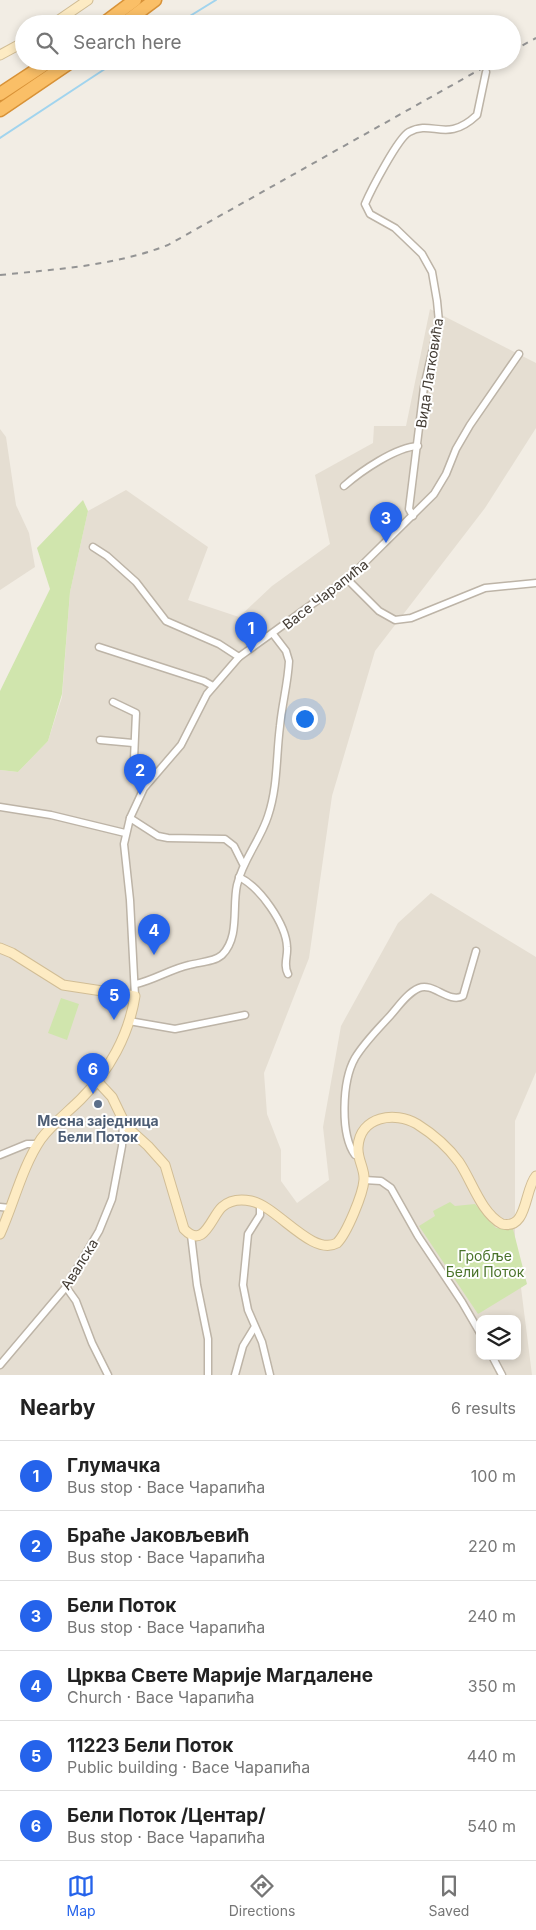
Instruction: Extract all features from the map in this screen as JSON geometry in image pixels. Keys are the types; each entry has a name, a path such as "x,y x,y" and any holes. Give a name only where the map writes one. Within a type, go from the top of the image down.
{"highway":[{"path":"116,15 136,0"},
{"path":"135,15 155,0"},
{"path":"0,94 36,70"},
{"path":"0,110 59,70"}],"street":[{"path":"66,15 88,0"},
{"path":"0,55 15,47"},
{"name":"Вида Латковића","path":"413,516 409,509 424,387 439,322 432,272 416,247 395,228 370,214 365,204 396,145 406,134 420,129 455,129 477,115 486,72"},
{"name":"Васе Чарапића","path":"0,1234 38,1144 48,1130 98,1082 115,1055 129,1021 136,984 125,833 146,784 181,745 213,686 239,657 347,580 413,516 437,489 470,425 519,354"},
{"name":"Вида Латковића","path":"344,486 358,475 398,451 418,446"},
{"path":"92,547 102,551 136,582 166,621 219,644 239,657"},
{"path":"347,580 379,611 395,620 411,618 485,588 536,583"},
{"path":"136,984 184,966 212,960 222,954 234,925 234,898 239,877 243,864 266,822 277,778 280,727 289,662 286,651 273,634"},
{"path":"98,647 204,681 213,686"},
{"path":"113,702 136,713 134,759 146,784"},
{"path":"100,740 134,743"},
{"path":"0,807 51,815 125,833"},
{"path":"130,818 158,836 168,838 225,839 234,846 243,864"},
{"path":"239,877 264,898 280,923 287,946 285,966 288,974"},
{"path":"0,948 19,957 63,985 135,996"},
{"path":"358,1156 355,1155 349,1144 345,1114 345,1094 355,1058 404,1000 418,988 427,987 455,998 463,996 476,951"},
{"path":"129,1021 175,1029 245,1016"},
{"name":"Авалска","path":"98,1082 112,1097 123,1122 132,1133 122,1146"},
{"path":"132,1133 148,1146 165,1165 184,1229 192,1235 198,1235 207,1230 218,1211 229,1202 246,1200 260,1204 315,1243 333,1246 340,1240 346,1230 364,1180 358,1156 361,1135 373,1122 389,1117 408,1120 446,1147 463,1168 491,1215 498,1223 508,1226 519,1219 528,1191 536,1176"},
{"name":"Авалска","path":"0,1365 66,1287 108,1212 122,1146 123,1122"},
{"path":"0,1155 27,1144 38,1144"},
{"path":"364,1180 376,1180 391,1188 418,1236 476,1326"},
{"path":"260,1204 260,1215 248,1234 243,1282 244,1294 254,1328 262,1342 270,1375"},
{"path":"0,1206 10,1208"},
{"path":"192,1235 197,1285 208,1339 208,1375"},
{"path":"66,1287 76,1301 92,1343 108,1375"},
{"path":"235,1375 243,1346 254,1328"},
{"path":"494,1360 502,1375"}],"shaded area":[{"path":"430,309 536,363 536,428 485,508 375,651 332,796 309,958 264,1073 267,1114 281,1150 281,1181 297,1203 329,1180 323,1127 341,1026 398,923 431,893 536,957 536,1072 515,1121 515,1240 532,1375 0,1375 0,770 18,772 48,741 62,697 70,592 88,511 126,490 208,547 188,600 239,617 272,586 330,544 315,475 373,443 374,426 406,426"},
{"path":"0,429 6,437 16,505 29,533 35,567 0,590"}],"green space":[{"path":"83,500 88,511 70,592 62,694 48,741 18,772 0,770 0,691 50,589 37,548"},
{"path":"61,998 79,1004 67,1040 48,1033"},
{"name":"Гробље Бели Поток","path":"450,1202 455,1206 475,1204 496,1228 513,1229 527,1284 478,1314 419,1226 435,1216 433,1211"}],"waterway":[{"path":"192,15 216,0"},
{"path":"0,138 103,70"}],"railway":[{"path":"521,46 536,38"},
{"path":"0,275 106,262 127,258 168,245 479,70"}],"place":[{"name":"Бели Поток","path":"386,543"},
{"name":"Глумачка","path":"251,653"},
{"name":"Браће Јаковљевић","path":"140,795"},
{"name":"Црква Свете Марије Магдалене","path":"154,955"},
{"name":"11223 Бели Поток","path":"114,1020"},
{"name":"Бели Поток /Центар/","path":"93,1094"},
{"name":"Месна заједница Бели Поток","path":"98,1104"}]}
